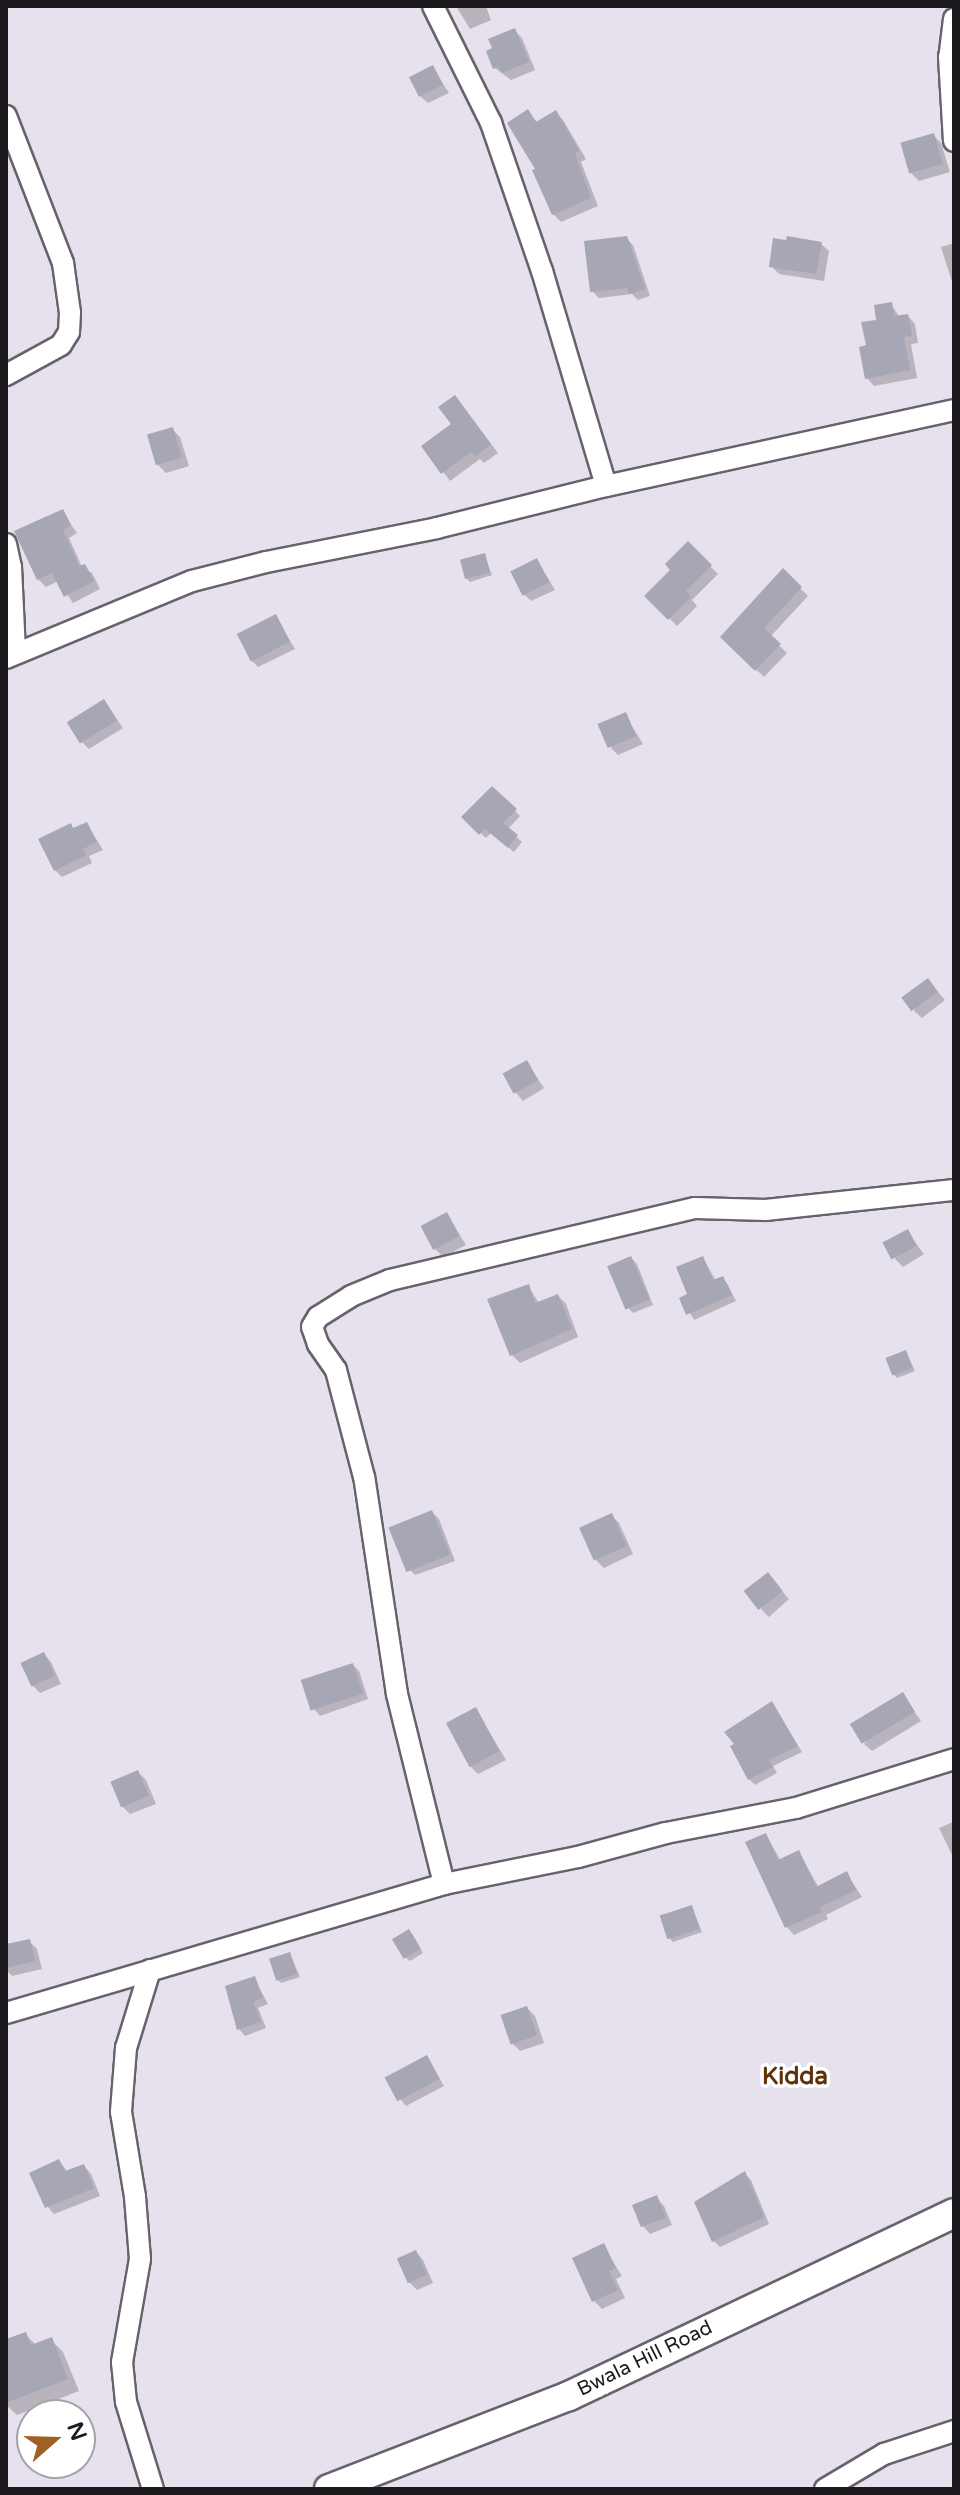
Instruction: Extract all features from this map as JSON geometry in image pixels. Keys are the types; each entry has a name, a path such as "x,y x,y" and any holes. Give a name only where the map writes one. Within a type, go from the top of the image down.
{"street":[{"path":"433,6 491,123 542,271 606,486"},
{"path":"954,19 949,57 954,141"},
{"path":"6,116 63,263 70,313 69,332 61,345 6,375"},
{"path":"6,544 11,567 10,655 192,581 954,410"},
{"path":"444,1884 397,1694 364,1477 336,1370 318,1344 312,1327 318,1317 351,1296 390,1280 695,1208 766,1210 954,1190"},
{"path":"6,2013 444,1884 578,1857 666,1833 796,1808 954,1759"},
{"path":"150,1970 126,2048 121,2112 135,2197 140,2259 122,2362 126,2402 153,2489"},
{"name":"Bwala Hill Road","path":"329,2489 569,2396 954,2213"},
{"path":"825,2489 884,2454 954,2431"}],"building":[{"path":"515,28 529,62 501,73 499,67 493,69 486,51 492,48 488,39"},
{"path":"433,65 443,85 419,97 409,77"},
{"path":"528,109 536,122 556,110 579,151 575,153 591,198 552,215 532,170 535,169 507,123"},
{"path":"934,133 943,164 909,173 900,143"},
{"path":"627,236 645,289 629,294 627,288 590,292 584,241"},
{"path":"787,236 822,242 816,274 769,267 773,238 786,240"},
{"path":"892,302 894,316 908,314 912,336 904,337 910,370 865,379 859,347 866,345 861,322 876,320 874,305"},
{"path":"455,395 491,444 475,457 471,452 441,474 421,446 451,424 438,407"},
{"path":"173,427 182,458 156,465 147,434"},
{"path":"63,509 71,525 63,530 79,566 85,564 94,581 64,597 52,573 37,580 14,531"},
{"path":"688,541 712,565 686,591 691,597 668,620 644,596 670,570 665,564"},
{"path":"485,553 490,572 465,579 460,560"},
{"path":"537,558 549,582 523,596 510,572"},
{"path":"783,568 802,587 764,628 781,644 755,671 720,637"},
{"path":"276,614 290,642 251,662 237,634"},
{"path":"104,699 117,720 80,744 67,722"},
{"path":"626,712 636,736 608,748 597,724"},
{"path":"492,786 517,809 503,823 518,835 508,848 485,829 479,835 461,817"},
{"path":"87,822 97,842 83,849 86,855 54,871 38,839 71,823 73,828"},
{"path":"928,978 938,992 911,1011 901,997"},
{"path":"527,1060 538,1080 514,1094 503,1074"},
{"path":"447,1212 460,1236 433,1250 421,1226"},
{"path":"908,1229 917,1246 891,1259 882,1243"},
{"path":"631,1256 649,1299 625,1309 607,1266"},
{"path":"703,1256 713,1280 723,1276 732,1295 686,1315 679,1298 687,1294 676,1267"},
{"path":"529,1284 535,1303 558,1294 572,1329 510,1356 487,1299"},
{"path":"906,1350 913,1368 892,1376 885,1358"},
{"path":"432,1510 450,1555 406,1572 388,1528"},
{"path":"612,1513 627,1546 594,1561 579,1528"},
{"path":"768,1572 783,1591 758,1610 744,1591"},
{"path":"44,1652 55,1676 31,1687 20,1663"},
{"path":"353,1663 363,1693 311,1710 301,1680"},
{"path":"903,1692 915,1712 862,1744 850,1724"},
{"path":"772,1701 798,1746 769,1760 773,1767 748,1780 730,1746 734,1744 724,1732"},
{"path":"476,1707 499,1751 469,1767 446,1723"},
{"path":"138,1770 149,1796 121,1807 110,1782"},
{"path":"766,1833 778,1860 799,1850 816,1887 847,1871 856,1890 820,1907 822,1912 785,1928 745,1842"},
{"path":"692,1905 700,1929 667,1939 660,1916"},
{"path":"409,1929 421,1949 404,1959 392,1939"},
{"path":"30,1939 35,1961 6,1968 6,1944"},
{"path":"290,1952 297,1974 276,1981 269,1959"},
{"path":"255,1976 263,1998 253,2002 261,2022 237,2030 225,1986"},
{"path":"527,2006 537,2035 511,2044 501,2015"},
{"path":"427,2055 440,2079 397,2101 385,2078"},
{"path":"59,2159 65,2171 84,2164 94,2188 45,2208 29,2173"},
{"path":"745,2171 764,2217 712,2242 694,2202"},
{"path":"657,2195 666,2217 641,2227 632,2205"},
{"path":"604,2243 616,2268 609,2271 618,2290 592,2302 572,2258"},
{"path":"416,2250 427,2275 408,2283 397,2259"},
{"path":"26,2332 31,2345 52,2337 68,2379 6,2403 6,2339"}],"district":[{"name":"Kidda","path":"795,2077"}]}
